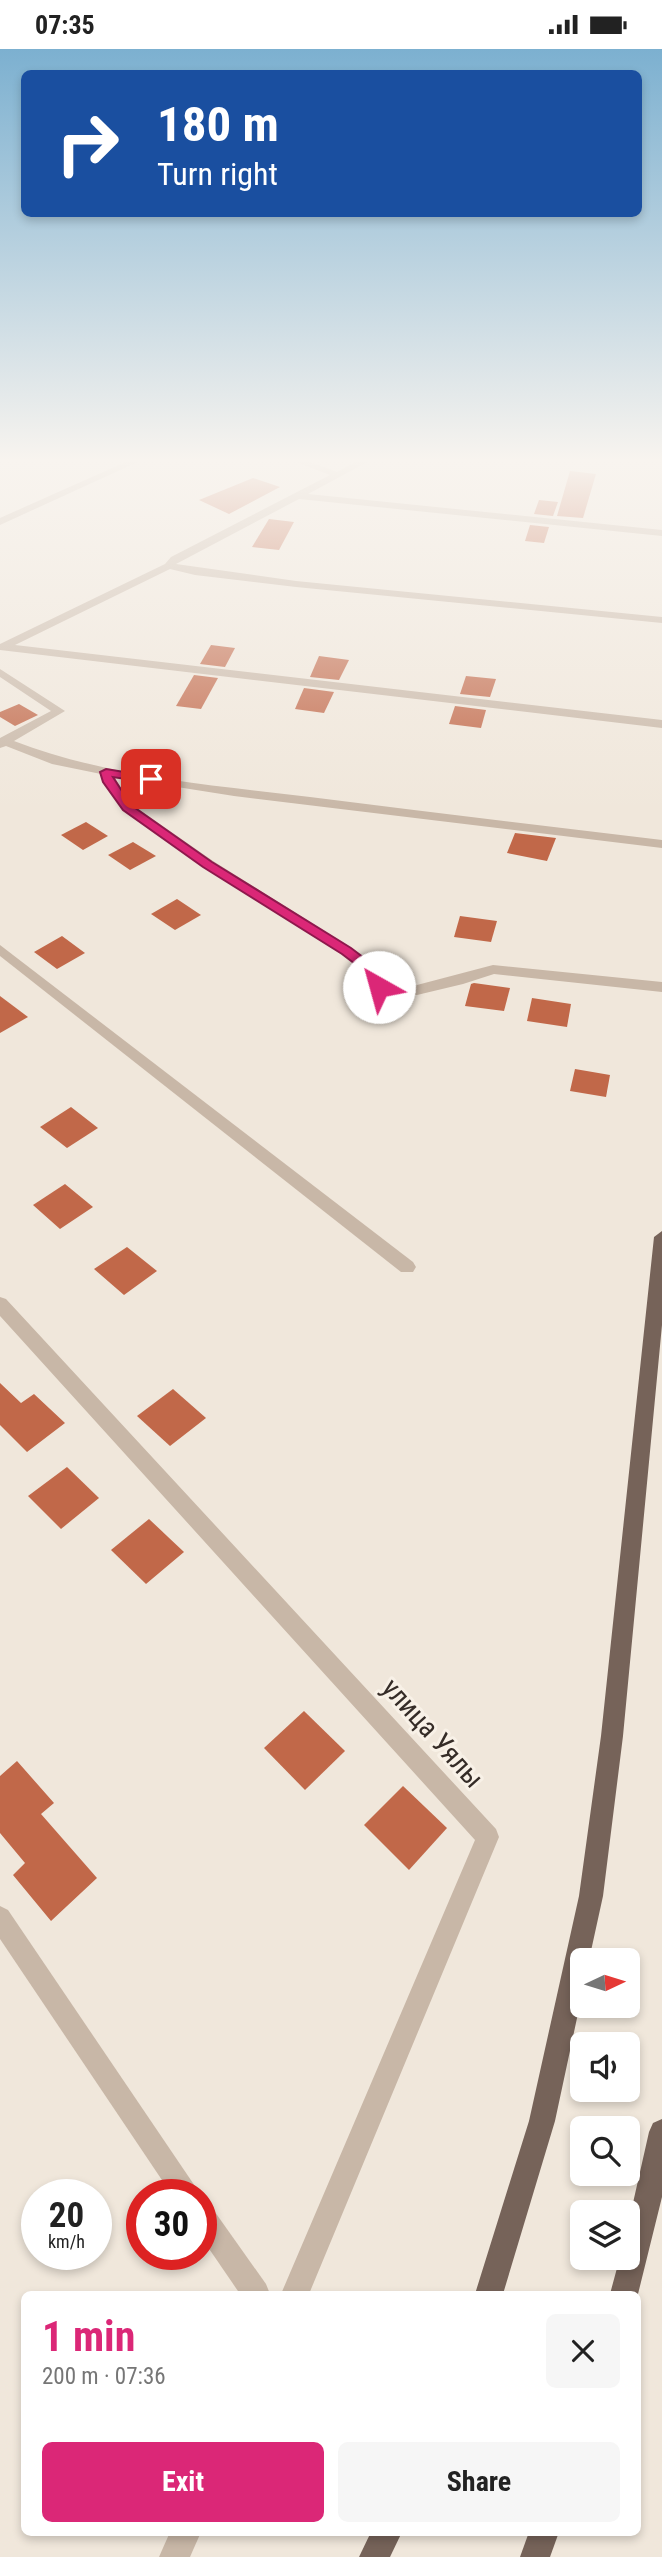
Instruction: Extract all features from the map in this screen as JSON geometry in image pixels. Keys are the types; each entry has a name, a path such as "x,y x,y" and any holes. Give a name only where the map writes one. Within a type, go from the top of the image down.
{"main road":[{"path":"490,2291 542,2121 591,1896 611,1736 662,1237"},
{"path":"625,2291 656,2169 662,2132"},
{"path":"374,2557 385,2536"},
{"path":"534,2557 542,2536"}],"street":[{"path":"1,647 146,577"},
{"path":"238,577 662,620"},
{"path":"1,647 662,724"},
{"path":"0,672 59,711 2,743"},
{"path":"2,743 56,761 106,772 234,792 662,844"},
{"path":"106,772 109,782 127,807 208,864 346,951 364,964 379,987 417,989 458,981 493,969 662,987"},
{"path":"0,949 407,1267"},
{"name":"улица Уялы","path":"0,1304 488,1837 296,2291"},
{"path":"0,1918 177,2179"},
{"path":"217,2237 254,2291"},
{"path":"174,2557 184,2536"}],"building":[{"path":"211,645 235,648 225,667 200,664"},
{"path":"319,656 349,660 339,680 310,677"},
{"path":"194,675 218,678 201,709 176,706"},
{"path":"466,676 496,679 490,697 460,694"},
{"path":"304,688 334,692 324,713 295,709"},
{"path":"19,704 38,715 15,726 0,717 0,712"},
{"path":"455,706 486,710 481,728 449,724"},
{"path":"86,822 108,836 83,850 61,835"},
{"path":"515,833 556,838 547,861 507,853"},
{"path":"133,842 156,856 130,870 108,855"},
{"path":"177,899 201,915 175,930 151,914"},
{"path":"460,916 497,921 491,942 454,937"},
{"path":"62,936 85,953 57,969 34,952"},
{"path":"471,984 510,988 504,1011 465,1006"},
{"path":"0,996 28,1017 0,1033"},
{"path":"532,998 571,1004 567,1027 527,1021"},
{"path":"575,1069 610,1075 606,1097 570,1091"},
{"path":"71,1107 98,1128 67,1148 40,1127"},
{"path":"65,1184 93,1207 60,1229 33,1205"},
{"path":"127,1247 157,1271 124,1295 94,1269"},
{"path":"0,1383 21,1403 34,1394 65,1423 27,1452 0,1425"},
{"path":"173,1389 206,1418 170,1446 137,1416"},
{"path":"67,1467 99,1498 61,1529 28,1496"},
{"path":"149,1519 184,1552 146,1584 111,1550"},
{"path":"304,1711 345,1751 305,1790 264,1748"},
{"path":"17,1761 54,1803 41,1814 97,1878 51,1921 13,1875 25,1863 0,1833 0,1776"},
{"path":"403,1786 447,1828 409,1870 364,1825"}],"route":[{"path":"151,779 106,772 109,782 127,807 208,864 346,951 364,964 379,987"}]}
